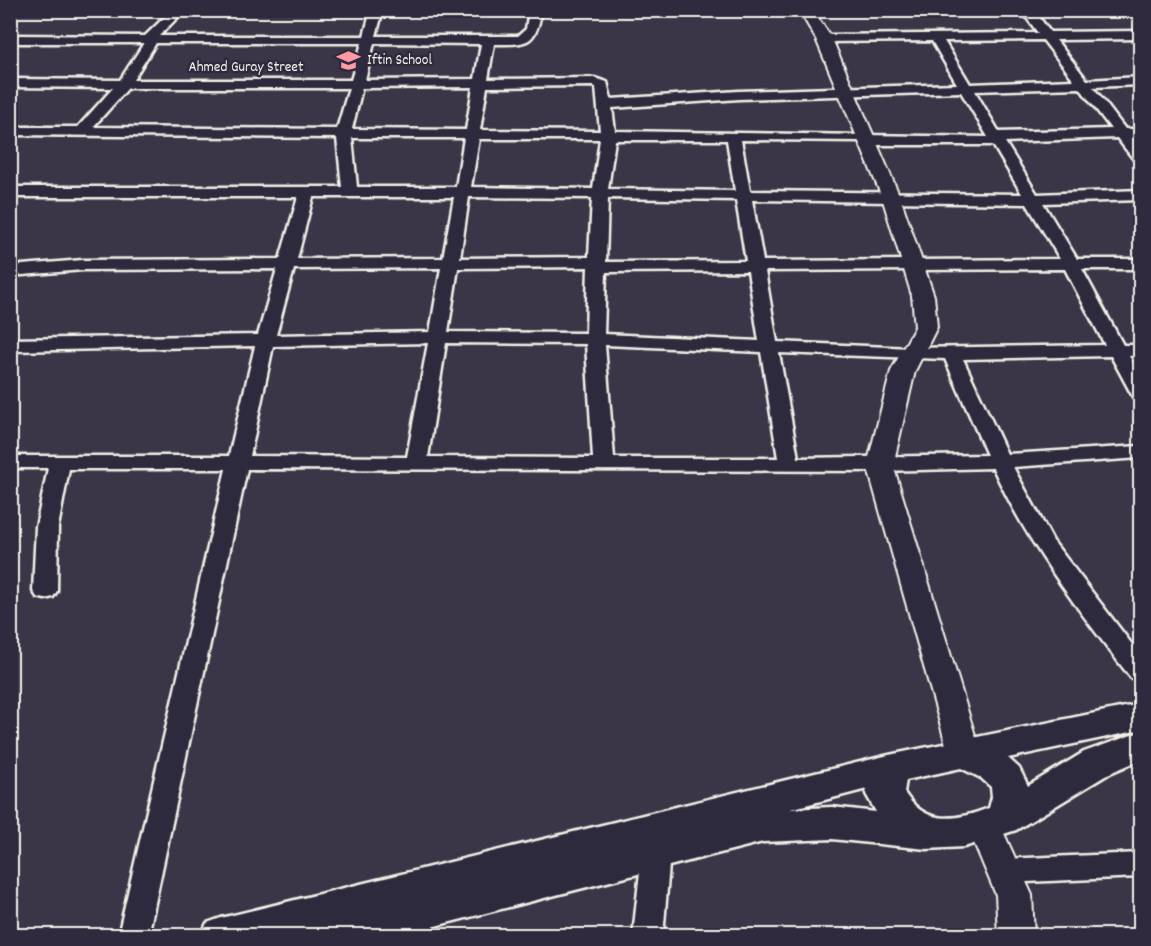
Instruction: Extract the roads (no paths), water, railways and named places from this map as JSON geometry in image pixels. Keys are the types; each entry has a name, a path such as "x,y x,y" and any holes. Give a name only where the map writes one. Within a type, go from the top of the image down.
{"main road":[{"path":"221,936 889,769 1140,717"},
{"path":"323,936 763,826 831,823 920,832 962,832 994,822 1092,763 1121,750 1140,746"},
{"path":"965,755 992,765 1006,778 1011,794 994,822"},
{"path":"889,769 885,794 898,815 920,832"}],"street":[{"path":"82,131 124,84 150,40 178,10"},
{"path":"350,192 344,131 377,10"},
{"path":"10,39 488,40 528,38 533,32 535,10"},
{"path":"806,10 824,39 891,197 923,296 927,327 903,371 880,465 965,755"},
{"path":"1027,10 1140,158"},
{"path":"824,39 1140,35"},
{"path":"936,38 1071,264 1140,393"},
{"path":"417,462 488,40"},
{"path":"604,463 595,339 600,194 608,136 605,104 711,94 847,92 1140,81"},
{"name":"Ahmed Guray Street","path":"10,83 595,82 602,85 605,104"},
{"path":"10,131 344,131 866,139 997,139 1140,133"},
{"path":"733,136 745,195 789,464"},
{"path":"10,192 464,192 1032,199 1140,195"},
{"path":"133,936 266,339 307,192"},
{"path":"10,271 83,265 287,262 756,266 1140,264"},
{"path":"10,345 438,337 595,339 911,354 1140,350"},
{"path":"952,354 1001,461 1043,542 1090,610 1140,672"},
{"path":"10,462 880,465 1001,461 1140,452"},
{"path":"45,591 47,526 60,461"},
{"path":"994,822 1004,871 1014,896 1016,936"},
{"path":"648,936 656,853"},
{"path":"1004,871 1140,865"}],"place":[{"name":"Iftin School","path":"349,61"}]}
